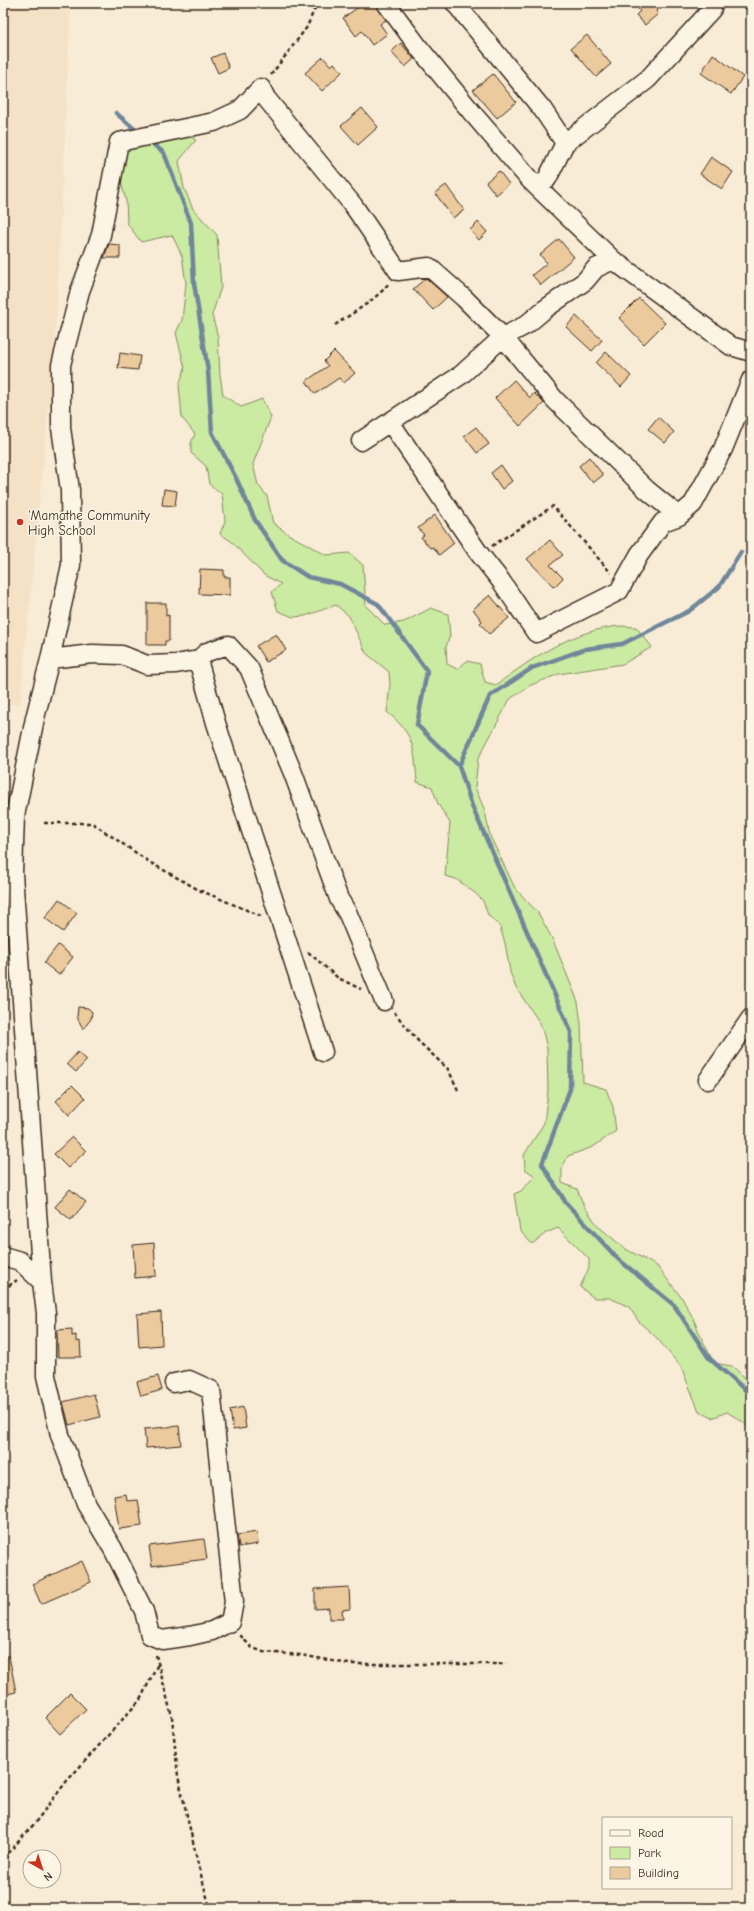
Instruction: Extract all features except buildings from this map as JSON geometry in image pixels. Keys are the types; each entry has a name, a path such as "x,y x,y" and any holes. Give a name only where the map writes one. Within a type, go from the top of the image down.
{"street":[{"path":"386,3 420,49 474,115 537,186 613,260 731,346 751,352"},
{"path":"455,3 542,110 565,144"},
{"path":"537,186 547,179 565,144 648,79 712,9"},
{"path":"174,1383 189,1380 210,1390 234,1602 230,1622 212,1631 162,1640 150,1635 144,1611 113,1549 86,1504 60,1435 46,1376 46,1313 42,1282 8,872 15,816 35,718 71,565 70,490 61,428 61,365 80,291 101,236 120,142 214,122 240,110 261,88 266,98 354,205 398,271 429,267 464,298 503,337 555,400 646,490 679,516"},
{"path":"361,441 461,375 503,337 526,325 545,309 585,281 596,268 613,260"},
{"path":"390,422 536,633 619,591 639,555 663,522 679,516 693,504 723,450 751,380"},
{"path":"50,659 92,654 122,655 147,664 176,664 198,660 207,652 228,645 249,668 293,773 339,899 348,914 384,1001"},
{"path":"198,660 216,723 323,1052"},
{"path":"708,1080 751,1018"},
{"path":"3,1256 20,1261 42,1282"}],"path":[{"path":"261,88 307,27 317,3"},
{"path":"335,324 384,290 398,271"},
{"path":"480,554 553,506 622,586"},
{"path":"44,823 92,823 151,863 199,890 268,919 338,978 384,1001 419,1042 448,1069 458,1090"},
{"path":"230,1622 250,1647 263,1652 301,1655 350,1664 506,1664"},
{"path":"3,1859 34,1824 66,1782 140,1700 158,1663 172,1717 178,1776 198,1864 210,1908"},
{"path":"3,1864 11,1851"}],"shaded area":[{"name":"'Mamathe Community High School","path":"3,3 71,3 55,341 20,705 3,703"}],"green space":[{"path":"183,132 196,140 179,161 184,188 193,209 217,235 221,287 212,315 218,337 220,375 223,395 241,407 262,399 271,417 253,464 258,485 267,496 273,523 288,534 326,555 349,553 363,565 366,606 385,625 404,622 431,608 448,614 450,635 446,647 447,664 457,669 467,661 480,664 485,682 496,685 551,648 580,635 596,630 618,626 636,627 652,647 623,664 559,674 531,685 510,699 478,759 475,787 485,811 490,836 515,888 538,913 552,938 578,1002 581,1023 583,1082 606,1089 613,1107 616,1131 593,1147 568,1156 562,1168 562,1183 577,1189 584,1206 598,1226 624,1248 657,1266 682,1298 714,1363 732,1366 751,1383 751,1430 743,1422 727,1412 712,1418 699,1411 681,1367 656,1337 639,1322 629,1307 610,1298 594,1298 580,1287 589,1268 589,1259 558,1228 546,1233 532,1244 520,1231 514,1194 521,1191 535,1176 525,1169 524,1155 544,1123 548,1091 547,1048 540,1023 516,988 510,972 505,943 500,927 488,915 483,901 475,893 456,879 445,876 450,823 438,804 432,787 417,782 414,751 408,735 396,720 387,712 390,684 389,672 366,653 349,616 336,605 305,616 293,617 278,611 272,592 281,584 264,575 231,541 220,534 225,521 222,494 209,484 206,466 191,453 191,443 195,434 182,418 179,385 185,368 176,333 182,320 186,284 182,256 172,235 141,242 127,223 126,201 120,178 125,150"}],"waterway":[{"path":"116,113 139,133"},
{"path":"149,141 164,153 191,223 194,283 208,371 212,432 236,478 255,520 282,560 308,577 340,584 378,604 427,671 417,725 459,766 472,806 571,1032 570,1089 542,1164 566,1203 618,1259 674,1305 709,1358 751,1395"},
{"path":"459,766 490,696 532,668 585,649 622,644 689,611 719,587 741,552"}],"place":[{"name":"'Mamathe Community High School","path":"20,522"}]}
